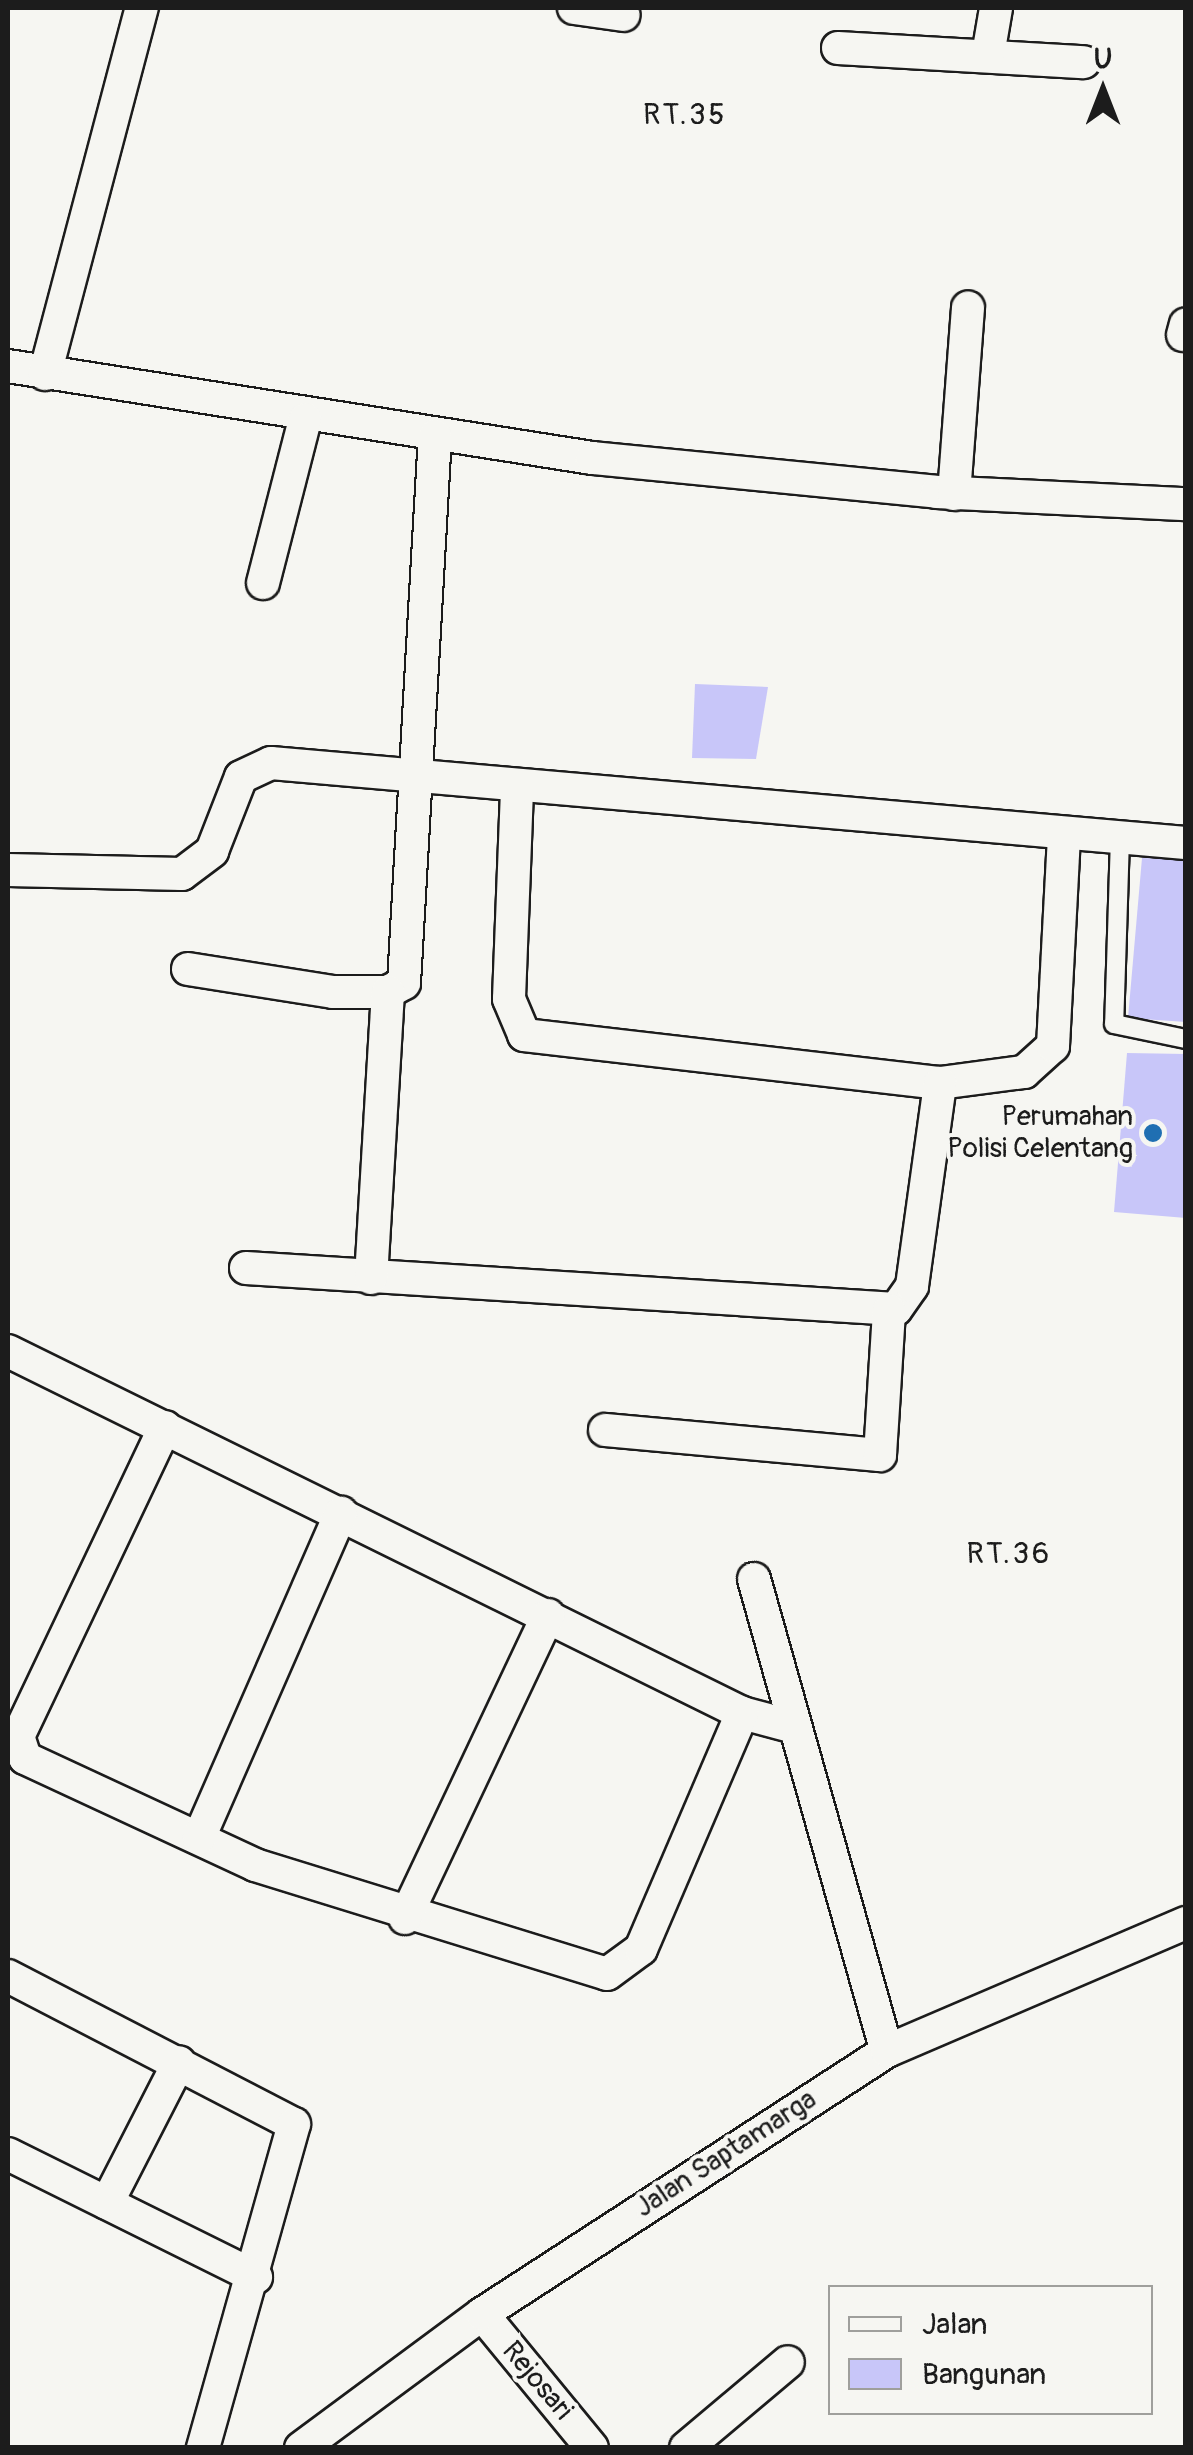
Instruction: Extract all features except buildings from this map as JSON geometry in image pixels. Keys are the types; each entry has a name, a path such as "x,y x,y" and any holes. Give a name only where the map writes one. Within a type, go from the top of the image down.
{"street":[{"path":"45,374 142,8"},
{"path":"574,8 624,16"},
{"path":"988,56 996,8"},
{"path":"838,48 1084,62"},
{"path":"954,494 968,308"},
{"path":"8,366 305,419 434,436 954,494 1186,504"},
{"path":"262,583 305,419"},
{"path":"371,1278 388,992 407,971 434,436"},
{"path":"8,870 182,874 212,851 236,786 256,765 1186,844"},
{"path":"517,790 509,998 524,1035 940,1082 1024,1072 1053,1046 1064,833"},
{"path":"188,969 388,992"},
{"path":"605,1430 880,1455 888,1310 912,1286 940,1082"},
{"path":"246,1268 888,1310"},
{"path":"8,1351 742,1713 791,1726"},
{"path":"165,1427 15,1748 198,1838 405,1918 599,1973 626,1966 742,1713"},
{"path":"198,1838 340,1513"},
{"path":"754,1579 791,1726 886,2051"},
{"path":"405,1918 548,1615"},
{"name":"Jalan Saptamarga","path":"301,2448 482,2314 886,2051 1186,1923"},
{"path":"8,1976 294,2124 256,2277 202,2448"},
{"path":"106,2202 179,2062"},
{"path":"8,2154 256,2277"},
{"name":"Rejosari","path":"482,2314 592,2448"},
{"path":"686,2448 788,2362"}],"lane":[{"path":"1120,838 1114,1024 1186,1038"}],"place":[{"name":"Perumahan Polisi Celentang","path":"1153,1133"}],"district":[{"name":"RT.35","path":"685,115"},
{"name":"RT.36","path":"1009,1554"}]}
